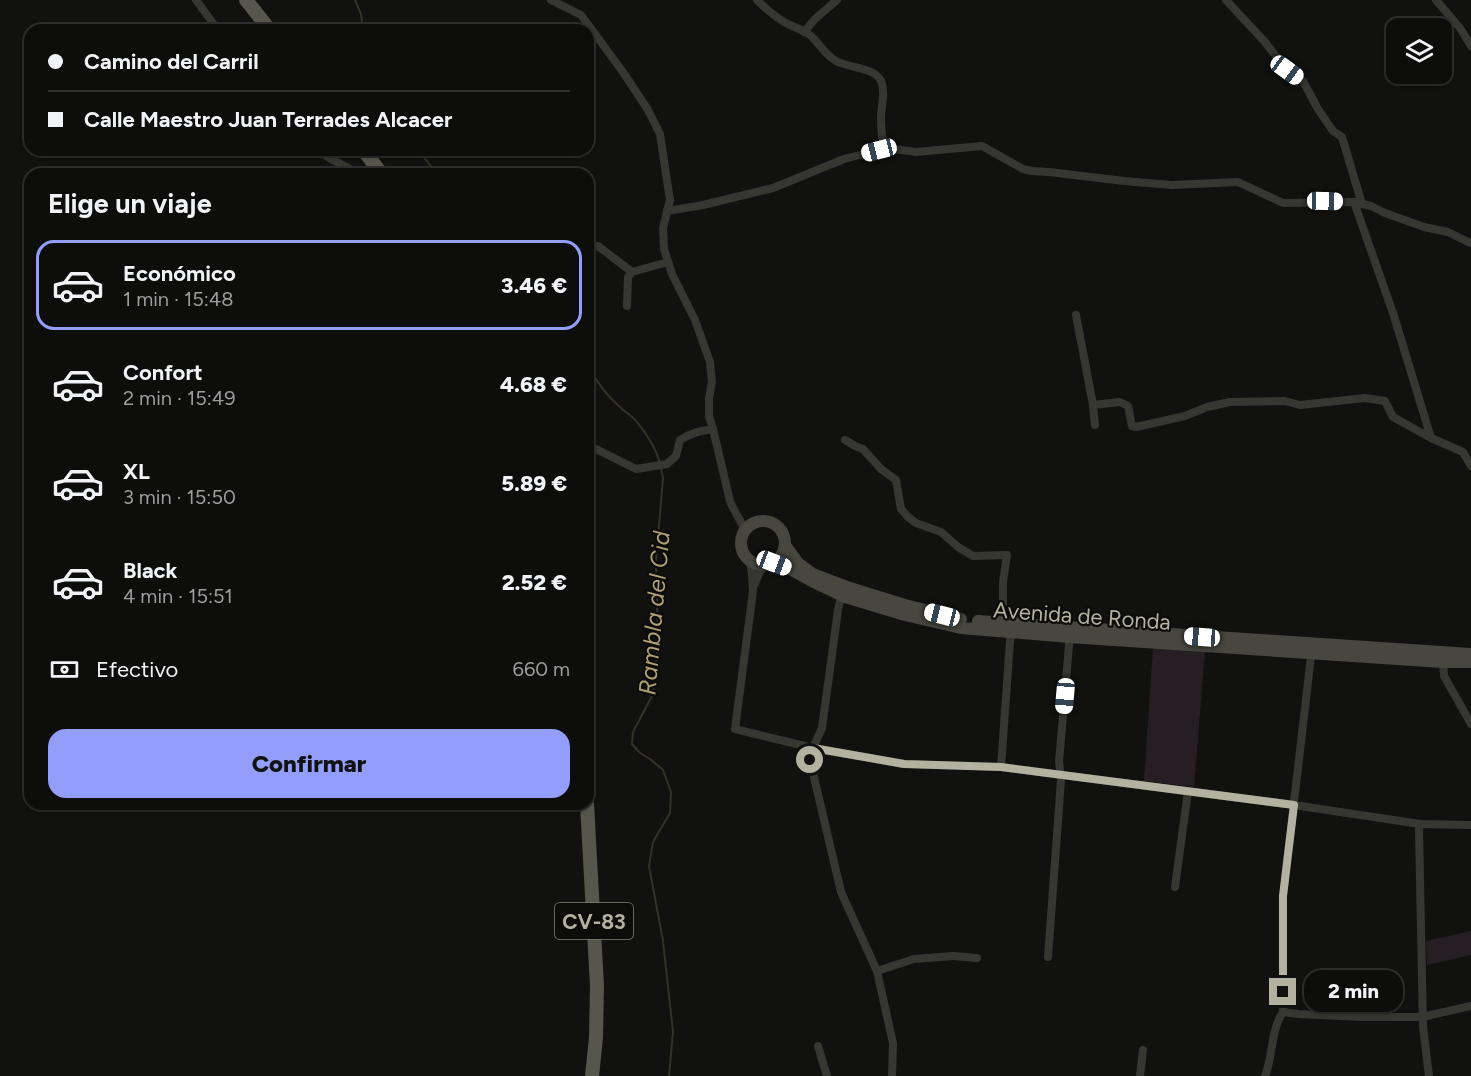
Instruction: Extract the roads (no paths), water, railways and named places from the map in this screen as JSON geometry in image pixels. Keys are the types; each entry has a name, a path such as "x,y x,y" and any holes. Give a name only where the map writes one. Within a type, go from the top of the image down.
{"main road":[{"path":"246,0 265,24"},
{"path":"368,156 377,168"},
{"name":"CV-83","path":"587,810 597,986 596,1038 592,1076"},
{"name":"CV-83","path":"585,1076 596,1038"}],"street":[{"path":"196,0 214,24"},
{"path":"551,0 581,15 588,24"},
{"path":"757,0 783,22 808,33 836,61 870,72 879,78 884,93 880,115 881,137 885,149"},
{"path":"804,32 814,19 837,0"},
{"path":"1226,0 1265,42 1287,70 1303,81 1333,131 1342,137 1358,203 1431,438"},
{"path":"1436,0 1460,28 1471,46"},
{"path":"594,33 648,110 660,134 670,200 663,228 664,249 672,274 695,320 710,362 712,382 709,398 710,416 730,501 734,512 745,525"},
{"path":"667,211 703,205 772,188 844,159 885,149 894,148 916,152 982,146 1023,169 1032,171 1172,185 1238,182 1283,203 1358,203 1448,232 1471,243"},
{"path":"325,156 348,168"},
{"path":"594,246 598,246 632,272"},
{"path":"627,306 628,277 632,272 668,262"},
{"path":"1076,315 1095,425"},
{"path":"1092,405 1125,403 1128,406 1132,426 1136,427 1185,416 1207,407 1230,402 1285,401 1300,405 1365,398 1385,401 1393,417 1463,452 1471,466"},
{"path":"594,448 636,469 651,468 667,464 676,456 680,440 689,434 713,429"},
{"path":"845,440 863,449 881,470 896,480 901,509 916,523 941,532 968,554 1007,555 1003,582 1008,626 1001,767"},
{"path":"745,525 760,521 770,522 778,527 785,545 782,555 759,573 753,591"},
{"path":"745,525 741,544 745,557 757,565 770,564"},
{"name":"Avenida de Ronda","path":"785,545 798,563 842,591"},
{"path":"750,562 753,591 735,729 813,748 904,764 1001,767 1294,805 1420,824 1471,825"},
{"name":"Avenida de Ronda","path":"770,564 792,570 810,580 905,615 961,628 1008,626 1443,658 1471,662"},
{"path":"842,591 822,728 810,760 841,892 877,971 893,1043 892,1076"},
{"path":"1048,957 1070,632"},
{"path":"1265,1076 1278,1019 1283,1012 1283,896 1312,649"},
{"name":"Avenida de Ronda","path":"1443,658 1471,654"},
{"path":"1443,658 1444,676 1471,724"},
{"path":"1175,887 1188,791"},
{"path":"1420,824 1422,1017 1429,1076"},
{"path":"877,971 914,959 953,956 977,958"},
{"path":"1283,1012 1362,1017 1422,1017 1471,1006"},
{"path":"818,1046 827,1076"},
{"path":"1140,1076 1143,1050"}],"waterway":[{"name":"Rambla del Cid","path":"355,0 362,24"},
{"name":"Rambla del Cid","path":"423,156 432,168"},
{"name":"Rambla del Cid","path":"594,375 607,394 634,418 647,436 660,463"},
{"name":"Rambla del Cid","path":"661,469 663,478 656,562 658,641 653,694 633,732 632,744 663,770 671,792 670,813 653,842 649,866 663,941 673,1032 669,1076"}]}
